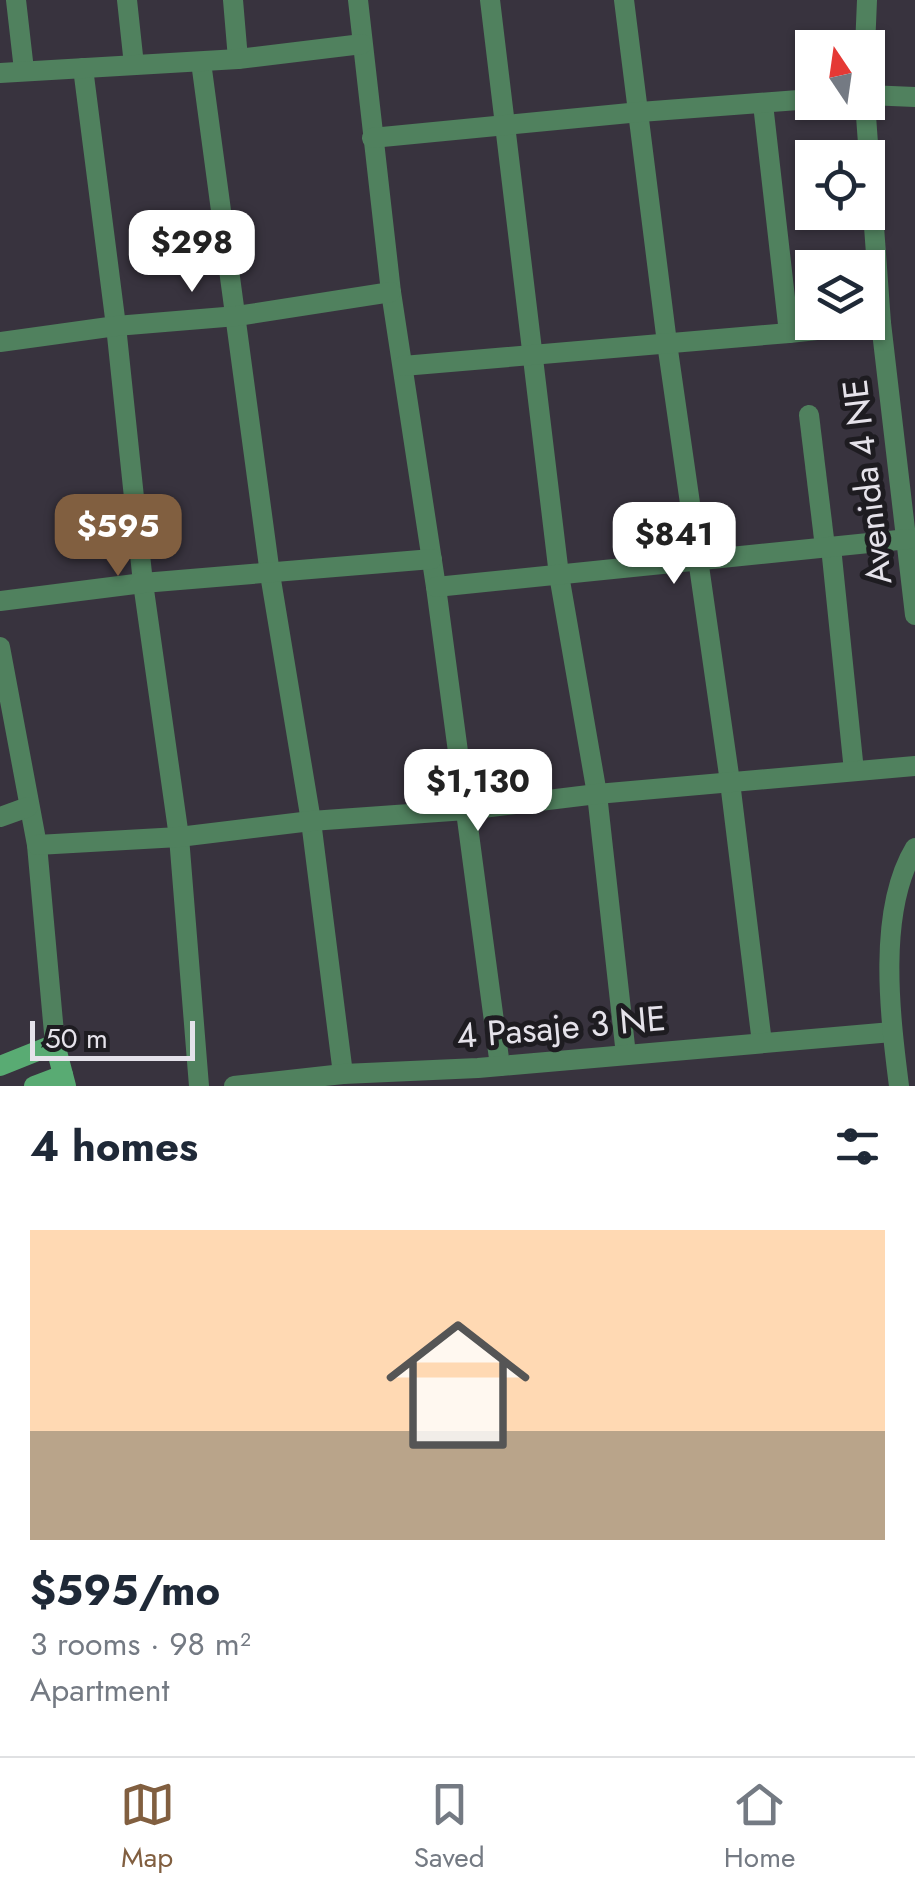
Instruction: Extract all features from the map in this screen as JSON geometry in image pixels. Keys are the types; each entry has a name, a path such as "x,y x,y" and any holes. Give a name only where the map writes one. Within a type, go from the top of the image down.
{"street":[{"path":"16,0 24,70"},
{"path":"127,0 134,65"},
{"path":"233,0 238,59"},
{"path":"358,0 391,292 466,810 486,1073"},
{"path":"490,0 559,575 597,794 626,1055"},
{"path":"624,0 762,1043"},
{"path":"866,30 867,0"},
{"path":"0,73 201,62 362,44"},
{"path":"201,62 270,574 311,821 343,1074"},
{"path":"83,68 143,583 178,837 199,1086"},
{"path":"885,96 915,97"},
{"path":"372,138 795,101"},
{"path":"763,104 790,333"},
{"name":"Avenida 4 NE","path":"866,120 876,250"},
{"path":"0,342 116,326 237,316 391,292"},
{"path":"403,366 795,332"},
{"name":"Avenida 4 NE","path":"883,340 915,615"},
{"path":"809,415 854,771"},
{"path":"436,587 908,539"},
{"path":"0,600 143,583 432,559"},
{"path":"0,647 4,695 36,844 55,1044 64,1080 34,1086"},
{"path":"36,844 178,837 311,821 466,810 597,794 915,766"},
{"path":"0,817 28,807"},
{"path":"900,1086 892,1032 892,919 906,862 915,848"},
{"name":"4 Pasaje 3 NE","path":"234,1086 343,1074 486,1073 626,1055 892,1032"},
{"path":"0,1066 55,1044"}]}
